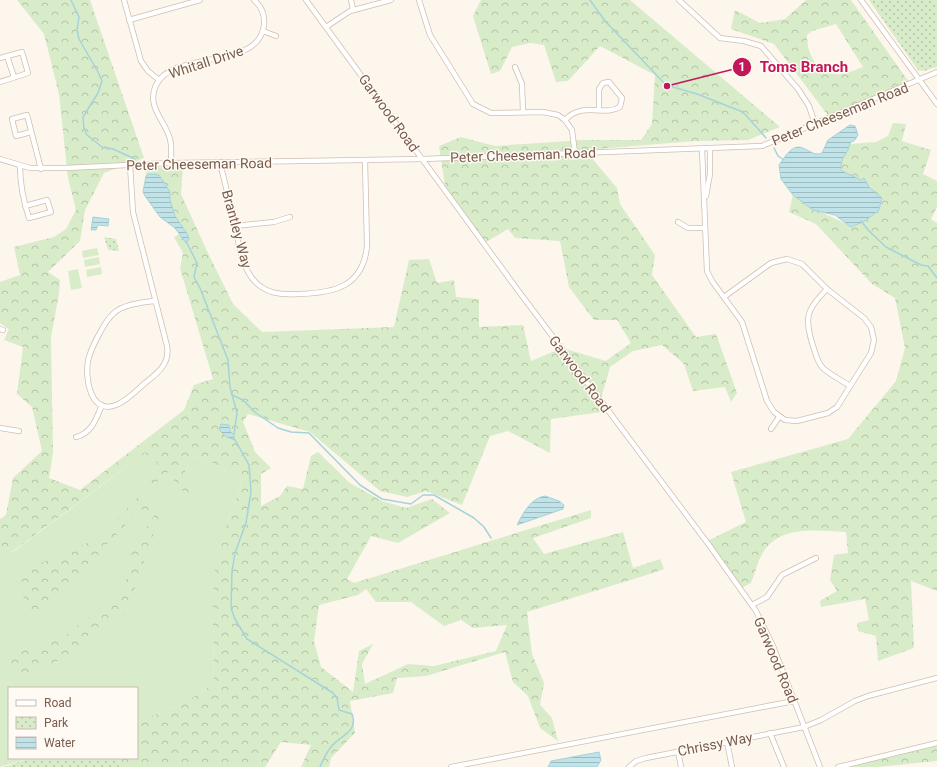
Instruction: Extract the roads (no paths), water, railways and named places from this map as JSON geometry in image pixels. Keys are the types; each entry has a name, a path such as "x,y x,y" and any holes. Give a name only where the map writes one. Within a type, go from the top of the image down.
{"street":[{"path":"124,0 141,61 148,71 159,80"},
{"path":"129,20 200,0"},
{"path":"254,0 264,16 263,31 276,36"},
{"name":"Garwood Road","path":"306,0 517,289 752,605 767,632 820,767"},
{"path":"350,0 353,9"},
{"path":"326,27 353,9 391,0"},
{"path":"419,0 430,35 473,104 491,113 549,112 565,120 573,133 575,154"},
{"path":"679,0 720,38 744,41 761,46 798,89 809,106 815,124"},
{"path":"861,0 937,104"},
{"name":"Whitall Drive","path":"171,163 170,140 154,105 154,92 159,80 177,69 248,48 257,42 263,31"},
{"path":"0,58 22,52 28,73 0,82"},
{"path":"7,56 14,77"},
{"path":"515,68 522,84 523,112"},
{"name":"Peter Cheeseman Road","path":"0,159 20,166 41,169 171,163 423,159 762,146 920,81 937,72"},
{"path":"565,120 577,111 599,110 616,109 622,103 621,97 609,82 604,83 599,89 599,110"},
{"path":"31,132 16,136 12,119 27,115 41,169"},
{"path":"705,210 710,174 710,148"},
{"path":"702,149 707,271 712,281 744,326 767,401 774,412 785,420 798,421 828,413 839,404 871,353 874,336 867,320 828,289 802,264 795,261 783,259 767,265 724,297"},
{"name":"Brantley Way","path":"220,163 246,268 255,281 265,289 285,295 325,293 341,288 357,274 366,254 365,160"},
{"path":"130,165 132,212 167,350 165,365 157,374 120,403 113,406 102,405 92,397 89,389 88,366 92,351 107,320 114,312 125,307 154,301"},
{"path":"20,166 21,189 25,206 29,218 51,212 47,200 25,206"},
{"path":"235,226 274,222 290,217"},
{"path":"678,222 688,228 705,228"},
{"path":"828,289 810,308 807,321 808,330 817,360 821,366 850,386"},
{"path":"76,437 84,435 90,430 102,405"},
{"path":"771,429 779,417"},
{"path":"0,428 19,431"},
{"path":"752,605 767,596 782,575 816,558"},
{"name":"Chrissy Way","path":"628,767 636,761 646,758 804,727 868,696 937,678"},
{"path":"451,767 794,701"},
{"path":"770,733 784,767"},
{"path":"727,742 732,767"},
{"path":"838,767 937,743"},
{"path":"678,751 681,767"}],"water":[{"path":"850,125 855,126 858,135 855,140 850,143 841,163 842,171 861,180 864,178 869,187 882,198 879,210 865,221 851,227 835,215 813,210 793,195 781,179 779,165 787,154 794,148 801,147 815,154 822,153 828,140"},
{"path":"149,174 159,175 170,192 170,200 175,216 188,235 189,239 186,243 175,228 160,217 145,196 143,192 146,176"},
{"path":"93,217 109,219 108,226 98,225 96,230 91,230"},
{"path":"221,424 229,425 230,431 234,435 234,440 225,436 219,430"},
{"path":"545,496 559,501 564,505 563,509 517,525 525,511 532,503 540,497"},
{"path":"599,752 601,760 597,767 548,767 551,761"}],"waterway":[{"path":"71,0 79,17 77,30 79,39 102,81 98,93 83,117 84,129 87,135 102,147 113,149 135,159"},
{"path":"590,0 605,21 666,85 697,94 743,112 766,138"},
{"path":"774,148 778,156 784,160"},
{"path":"861,221 886,247 921,265 928,266 937,278"},
{"path":"186,241 197,263 194,277 200,288 228,360 230,387 237,413 234,434"},
{"path":"232,395 243,400 256,413 278,428 291,432 309,433 360,485 382,499 411,504 423,495 434,495 474,518 484,527 491,538"},
{"path":"234,438 249,465 251,492 246,523 235,553 232,571 231,608 235,619 247,639 333,693 337,698 339,710 352,714 353,725 351,729 334,743 326,754 320,767"}],"place":[{"name":"Toms Branch","path":"667,86"}]}
